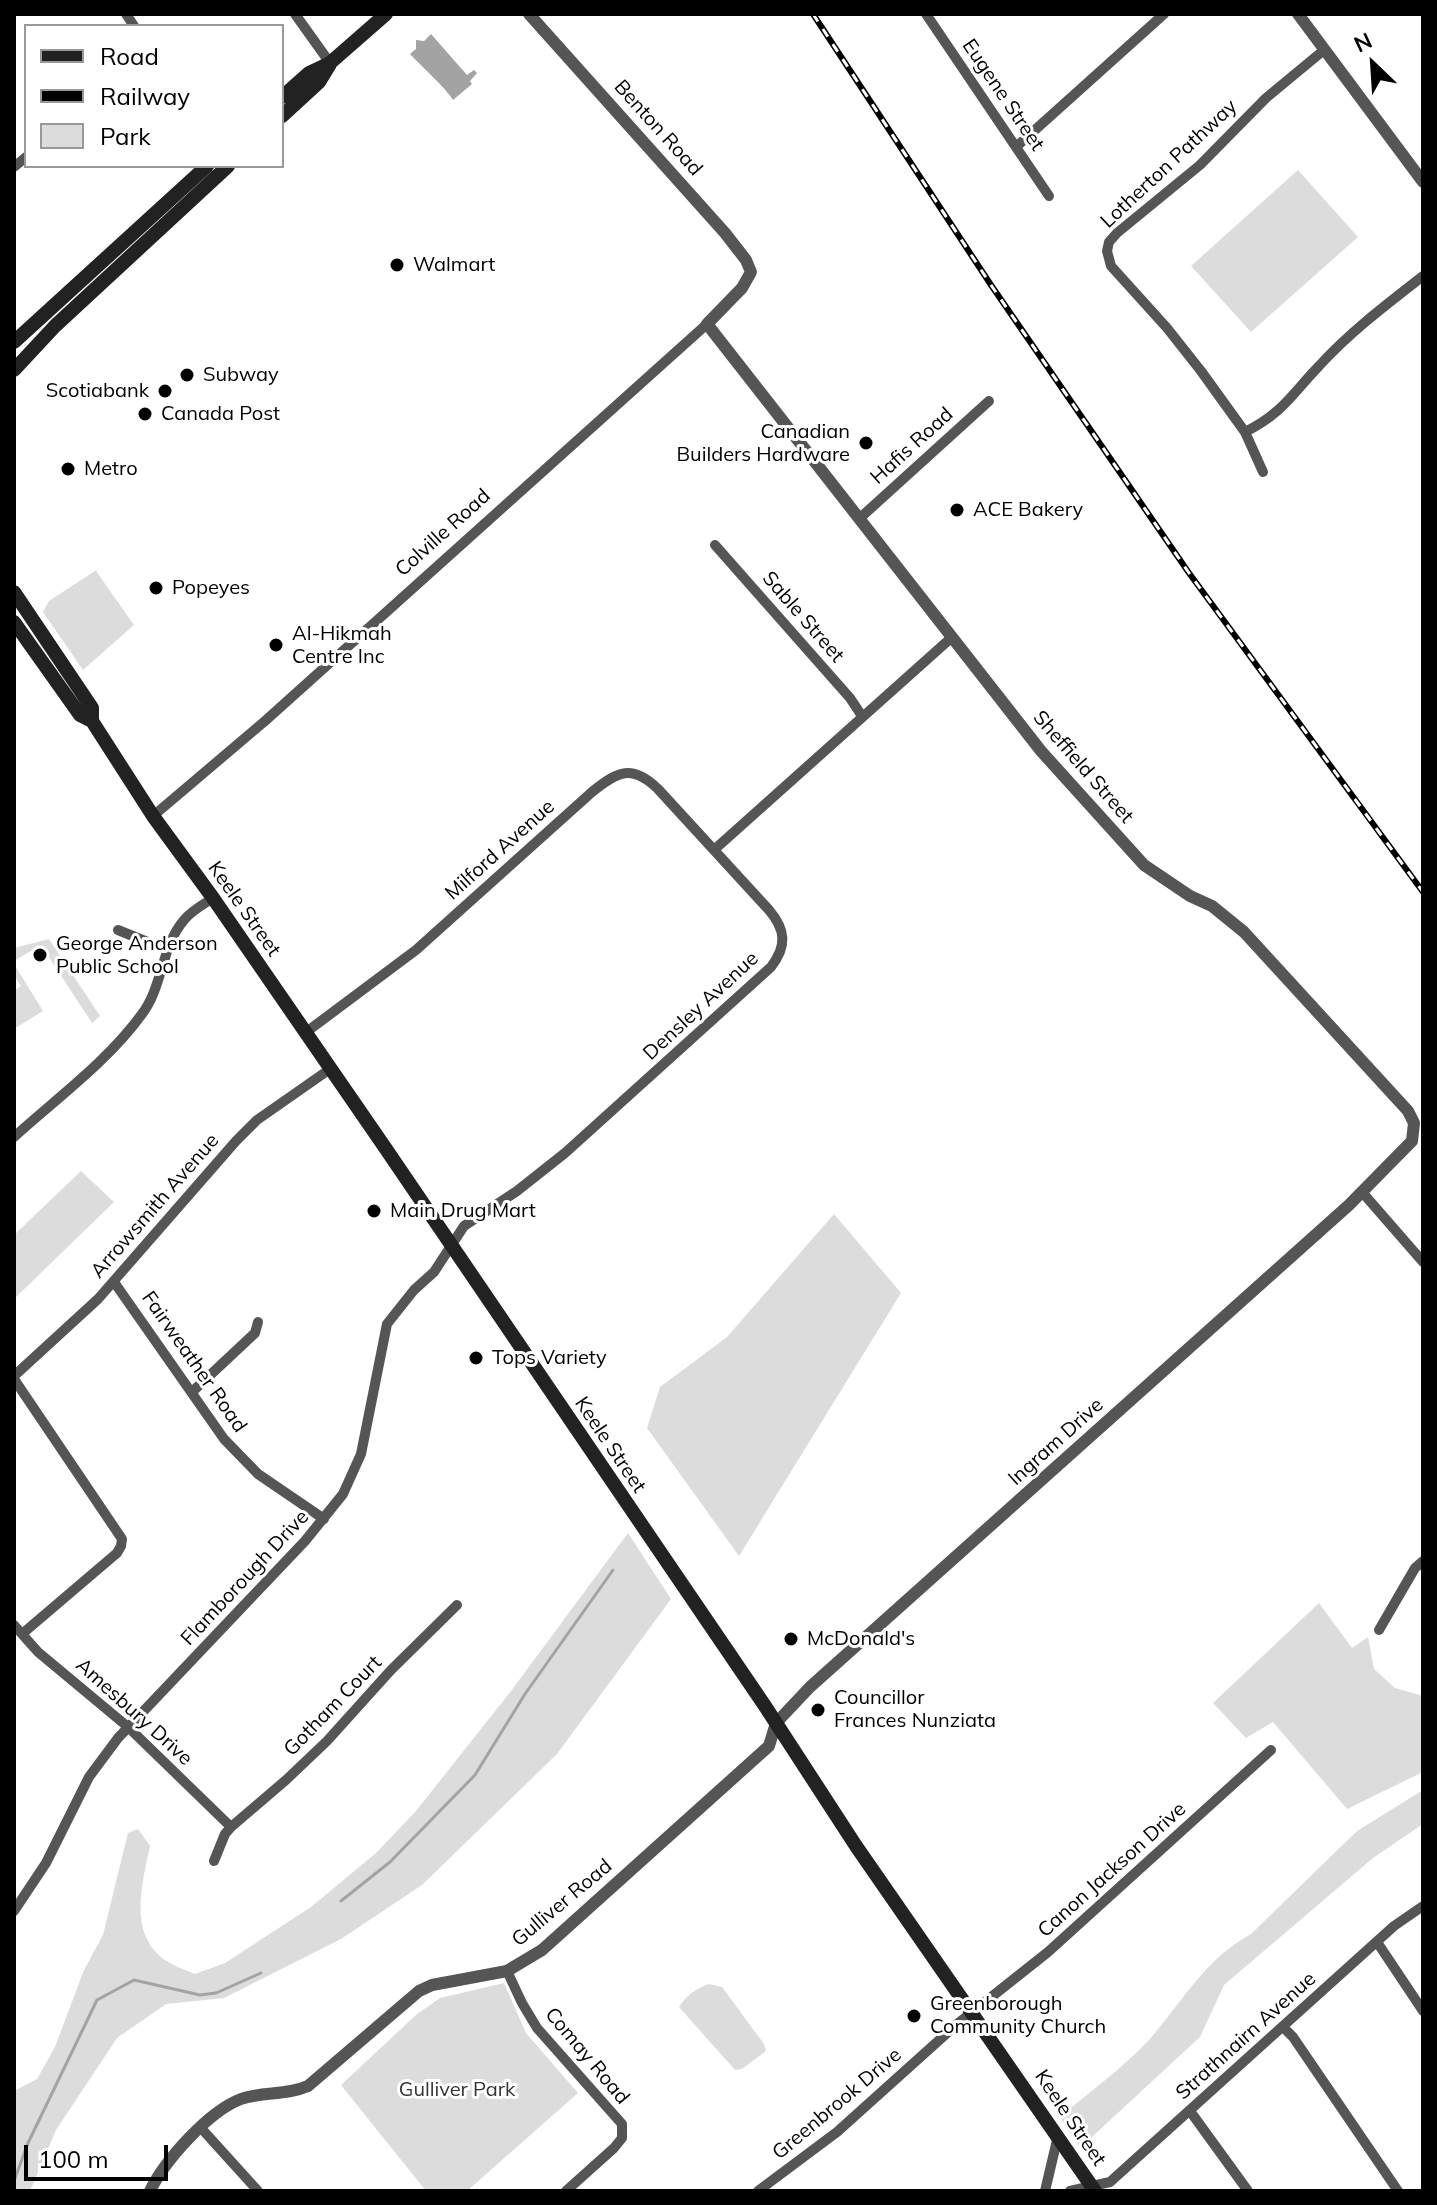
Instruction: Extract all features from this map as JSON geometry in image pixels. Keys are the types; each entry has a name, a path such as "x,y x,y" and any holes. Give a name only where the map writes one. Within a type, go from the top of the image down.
{"main road":[{"path":"284,95 309,73 330,63 386,14"},
{"path":"284,114 319,82 330,63"},
{"path":"14,342 205,168"},
{"path":"14,370 55,326 225,168"},
{"path":"39,317 55,326"},
{"name":"Keele Street","path":"14,592 18,615 92,708 92,721 153,816 213,898 776,1723 856,1846 1094,2188"}],"street":[{"path":"295,14 330,63"},
{"name":"Benton Road","path":"529,14 731,239 751,272"},
{"path":"1016,147 1164,14"},
{"path":"1298,14 1422,180"},
{"name":"Eugene Street","path":"932,16 1049,196"},
{"name":"Lotherton Pathway","path":"1263,472 1245,432 1167,328 1111,266 1107,251 1109,242 1200,165 1266,98 1324,50"},
{"name":"Colville Road","path":"153,816 258,727 707,324 742,288 751,272"},
{"path":"1245,432 1270,420 1317,367 1357,329 1423,276"},
{"name":"Sheffield Street","path":"707,324 1037,748 1128,848 1167,881 1212,906 1237,926 1408,1111 1414,1123 1412,1141 1362,1192"},
{"name":"Hafis Road","path":"860,518 989,401"},
{"name":"Sable Street","path":"715,545 850,698 862,716"},
{"path":"715,849 951,638"},
{"name":"Milford Avenue","path":"305,1033 416,950 609,779 629,772 647,778 715,849"},
{"name":"Densley Avenue","path":"452,1247 464,1226 517,1191 565,1153 780,956 783,938 776,918 715,849"},
{"path":"14,1137 134,1025 158,983 167,950 185,918 213,898"},
{"path":"118,930 167,950"},
{"name":"Arrowsmith Avenue","path":"14,1378 114,1282 257,1120 330,1069"},
{"path":"1362,1192 1423,1262"},
{"name":"Ingram Drive","path":"776,1723 810,1687 1077,1451 1362,1192"},
{"name":"Flamborough Drive","path":"14,1911 46,1863 89,1777 128,1727 200,1654 324,1519 343,1494 361,1454 387,1324 452,1247"},
{"name":"Fairweather Road","path":"114,1282 224,1439 258,1474 324,1519"},
{"path":"192,1392 255,1333 258,1322"},
{"path":"14,1378 122,1539 117,1553 22,1634"},
{"path":"1379,1630 1415,1568 1423,1561"},
{"name":"Gotham Court","path":"231,1827 327,1741 391,1670 457,1605"},
{"name":"Amesbury Drive","path":"14,1625 38,1652 128,1727 231,1827"},
{"name":"Gulliver Road","path":"150,2191 177,2149 227,2106 243,2098 293,2092 308,2086 419,1991 432,1985 507,1971 551,1943 769,1746 776,1723"},
{"name":"Canon Jackson Drive","path":"973,2012 1106,1902 1271,1750"},
{"path":"214,1861 231,1827"},
{"name":"Strathnairn Avenue","path":"1070,2191 1110,2182 1377,1942 1423,1906"},
{"path":"1377,1942 1423,2011"},
{"name":"Comay Road","path":"507,1971 537,2028 617,2119 623,2130 622,2138 614,2148 566,2191"},
{"name":"Greenbrook Drive","path":"758,2191 837,2132 973,2012"},
{"path":"1283,2027 1293,2037 1398,2191"},
{"path":"1190,2111 1248,2191"},
{"path":"201,2128 258,2191"},
{"path":"1045,2191 1058,2136"}],"green space":[{"path":"1298,170 1358,237 1251,332 1191,266"},
{"path":"101,567 96,571 134,625 83,670 43,612 49,601"},
{"path":"49,939 100,1016 92,1023 41,945 14,961 14,948"},
{"path":"14,964 43,1011 14,1029 14,991 21,986 14,975"},
{"path":"81,1171 114,1202 14,1299 14,1235"},
{"path":"834,1214 901,1293 739,1556 647,1428 660,1387 727,1337"},
{"path":"628,1533 671,1599 557,1754 422,1885 341,1939 224,1998 166,2004 117,2038 56,2130 30,2191 14,2191 14,2091 37,2079 55,2047 84,1970 103,1935 128,1833 138,1829 150,1846 141,1908 146,1937 153,1949 168,1962 195,1974 225,1963 311,1907 376,1853 416,1811 511,1691"},
{"path":"1319,1603 1352,1648 1368,1637 1374,1669 1395,1688 1423,1696 1423,1772 1347,1809 1273,1722 1246,1738 1213,1703"},
{"path":"1423,1790 1423,1824 1373,1858 1224,1985 1200,2037 1080,2148 1060,2117 1139,2050 1208,1968 1251,1934 1357,1831"},
{"name":"Gulliver Park","path":"504,1983 526,2033 578,2093 467,2191 426,2191 341,2085 417,2014 440,1998"},
{"path":"709,1984 722,1987 764,2044 766,2051 742,2069 735,2070 679,2007 692,1993"}],"shaded area":[{"path":"431,34 467,75 474,70 477,73 470,81 472,84 453,100 410,54 416,49 416,40 424,41"}],"waterway":[{"path":"341,1901 390,1862 475,1775 525,1694 613,1570"},
{"path":"14,2181 28,2143 97,2000 134,1980 200,1995 216,1993 261,1973"}],"railway":[{"path":"813,14 991,285 1189,573 1423,892"}],"place":[{"name":"Walmart","path":"397,265"},
{"name":"Subway","path":"187,375"},
{"name":"Scotiabank","path":"165,391"},
{"name":"Canada Post","path":"145,414"},
{"name":"Canadian Builders Hardware","path":"866,443"},
{"name":"Metro","path":"68,469"},
{"name":"ACE Bakery","path":"957,510"},
{"name":"Popeyes","path":"156,588"},
{"name":"Al-Hikmah Centre Inc","path":"276,645"},
{"name":"George Anderson Public School","path":"40,955"},
{"name":"Main Drug Mart","path":"374,1211"},
{"name":"Tops Variety","path":"476,1358"},
{"name":"McDonald's","path":"791,1639"},
{"name":"Councillor Frances Nunziata","path":"818,1710"},
{"name":"Greenborough Community Church","path":"914,2016"}]}
